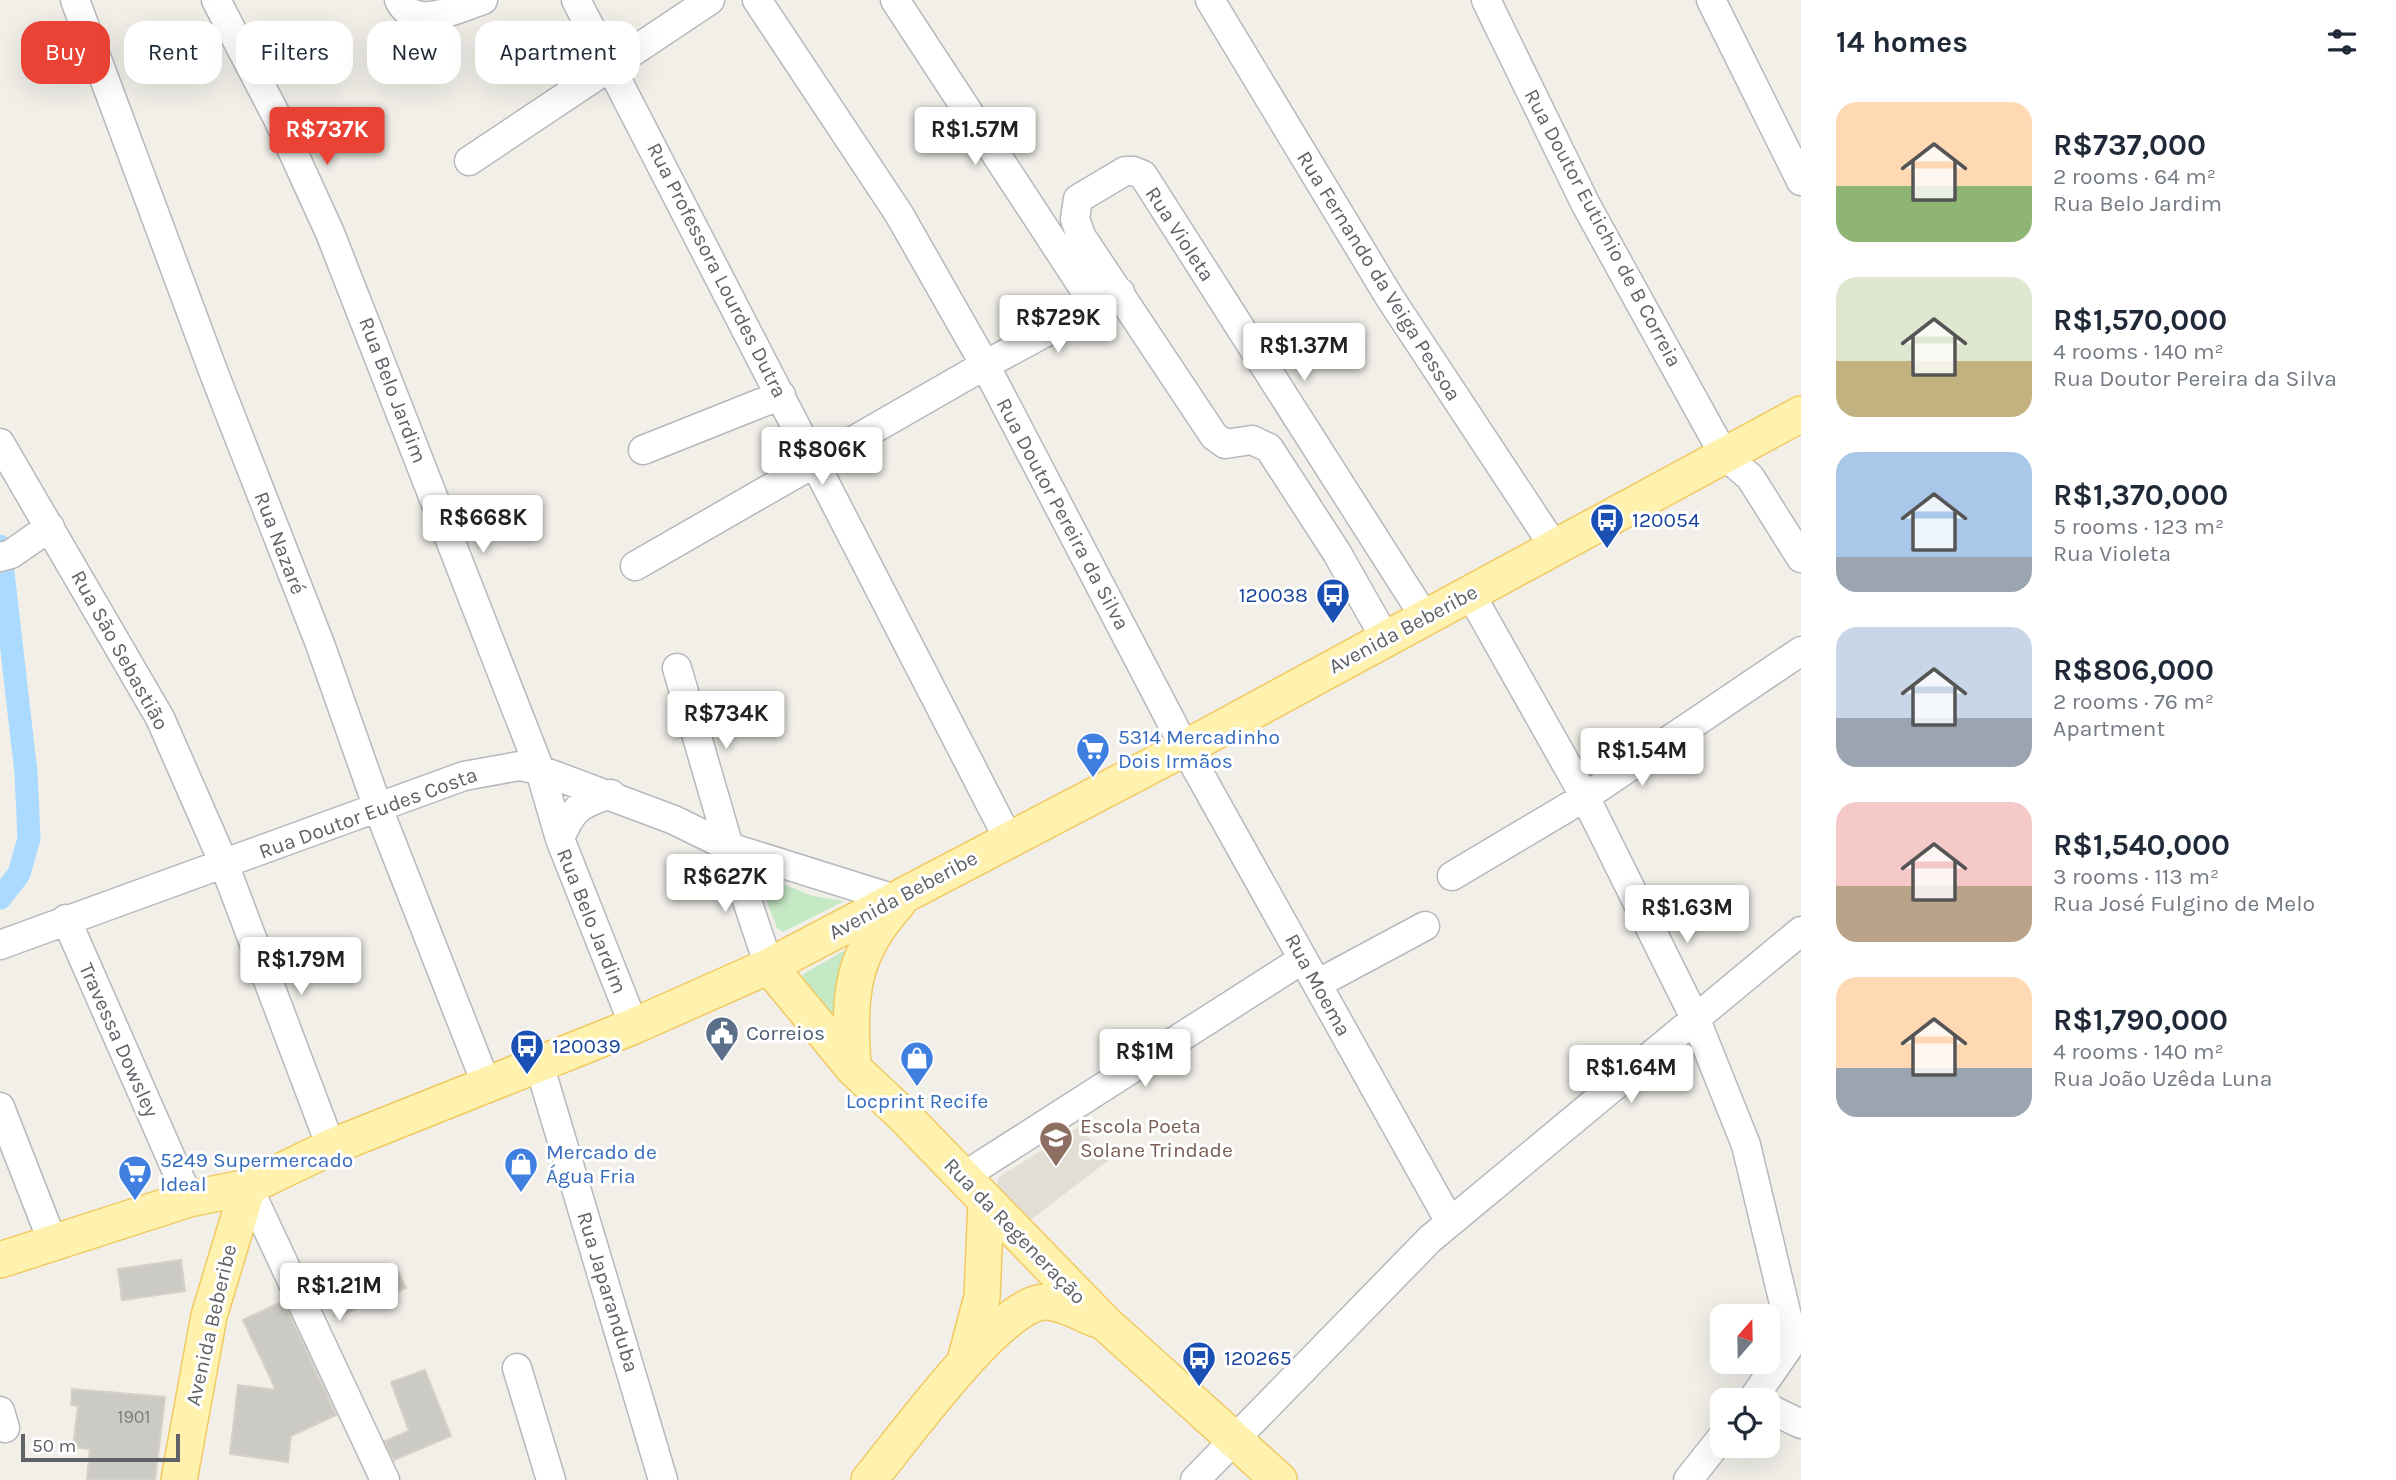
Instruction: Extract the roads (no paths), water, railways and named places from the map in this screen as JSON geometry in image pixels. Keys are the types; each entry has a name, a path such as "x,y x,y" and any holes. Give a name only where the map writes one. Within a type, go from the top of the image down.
{"main road":[{"name":"Avenida Beberibe","path":"178,1480 209,1316 247,1187 331,1147 634,1026 769,966 1185,748 1424,616 1801,414"},
{"path":"853,1069 850,1032 860,960 874,929 902,895"},
{"name":"Rua da Regeneração","path":"769,966 853,1069 904,1116 961,1178 1105,1323 1279,1480"},
{"path":"0,1260 189,1199 247,1187"},
{"path":"964,1364 982,1297 986,1202"},
{"path":"869,1480 964,1364 1010,1318 1035,1303 1059,1304 1105,1323"}],"street":[{"name":"Rua Nazaré","path":"75,0 215,376 320,644 378,808 486,1086"},
{"name":"Rua Belo Jardim","path":"216,0 278,117 330,233 541,770 560,839 634,1026"},
{"path":"407,8 422,18 483,0"},
{"name":"Rua Professora Lourdes Dutra","path":"576,0 588,21"},
{"path":"640,46 710,0"},
{"name":"Rua Doutor Pereira da Silva","path":"757,0 899,214 985,365 1185,748"},
{"path":"635,566 985,365 1108,300 895,0"},
{"name":"Rua Fernando da Veiga Pessoa","path":"1210,0 1390,298 1555,548"},
{"name":"Rua Doutor Eutichio de B Correia","path":"1486,0 1586,205 1724,454 1750,477 1801,558"},
{"path":"1711,0 1801,181"},
{"path":"469,161 583,84"},
{"name":"Rua Professora Lourdes Dutra","path":"622,84 1009,840"},
{"name":"Rua Violeta","path":"1385,639 1337,553 1269,447 1252,440 1225,444 1213,436 1108,300 1081,236 1074,208 1078,199 1110,179 1133,171 1143,175 1424,616"},
{"path":"643,450 781,395"},
{"name":"Rua São Sebastião","path":"1,445 160,718 224,864 331,1147"},
{"path":"6,556 50,527"},
{"path":"1470,593 1585,797 1696,1020 1746,1145 1797,1342 1761,1388"},
{"path":"1452,876 1585,797 1801,651"},
{"path":"677,668 729,847 769,966"},
{"name":"Rua Moema","path":"1185,748 1450,1222"},
{"name":"Rua Doutor Eudes Costa","path":"0,945 464,776 493,768 519,766 541,770 611,794 729,847 902,895"},
{"path":"560,839 576,809 611,794"},
{"name":"Travessa Dowsley","path":"66,919 189,1199"},
{"path":"1317,984 1425,926"},
{"path":"1195,1480 1233,1438 1430,1239 1801,931"},
{"path":"961,1178 1303,959"},
{"name":"Rua Japaranduba","path":"539,1063 663,1480"},
{"path":"0,1107 53,1243"},
{"path":"247,1187 385,1480"},
{"path":"517,1368 551,1480"},
{"path":"1780,1414 1801,1424"},
{"path":"1688,1480 1710,1452"}],"waterway":[{"path":"0,546 26,773 29,838 19,874 0,898"}],"place":[{"name":"120054","path":"1607,550"},
{"name":"120038","path":"1333,625"},
{"name":"5314 Mercadinho Dois Irmãos","path":"1093,779"},
{"name":"Correios","path":"722,1063"},
{"name":"120039","path":"527,1076"},
{"name":"Locprint Recife","path":"917,1088"},
{"name":"Escola Poeta Solane Trindade","path":"1056,1168"},
{"name":"Mercado de Água Fria","path":"521,1194"},
{"name":"5249 Supermercado Ideal","path":"135,1202"},
{"name":"120265","path":"1199,1388"}]}
